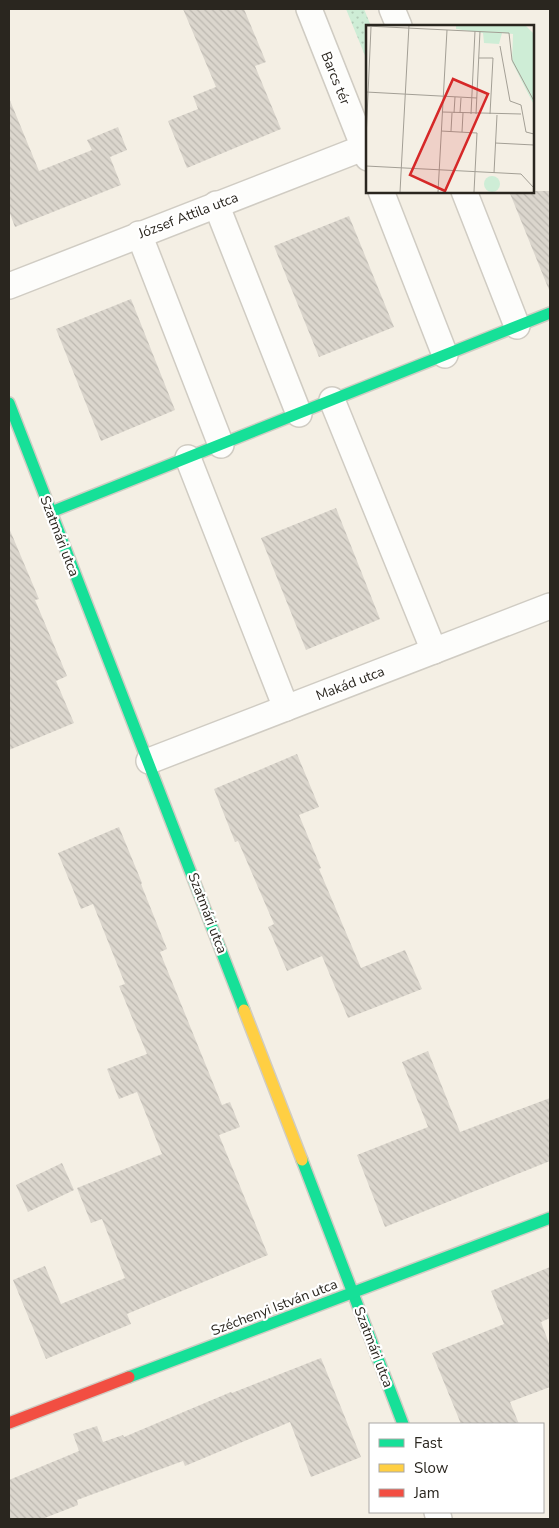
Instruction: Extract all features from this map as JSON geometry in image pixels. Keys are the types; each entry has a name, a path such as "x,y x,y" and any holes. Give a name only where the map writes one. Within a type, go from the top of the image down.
{"street":[{"name":"Barcs tér","path":"309,9 366,150"},
{"path":"392,9 399,25"},
{"name":"József Attila utca","path":"9,286 216,204 366,150"},
{"path":"381,192 445,355"},
{"path":"464,192 517,326"},
{"path":"216,204 299,414"},
{"path":"140,234 221,445"},
{"path":"51,512 550,313"},
{"path":"332,400 434,651"},
{"name":"Szatmári utca","path":"9,403 149,761 403,1423"},
{"path":"188,458 286,708"},
{"name":"Makád utca","path":"149,761 550,606"},
{"name":"Széchenyi István utca","path":"9,1423 550,1218"}],"green space":[{"path":"346,9 364,9 371,25 366,25 366,58"}],"building":[{"path":"183,9 244,9 266,62 255,66 281,129 187,168 168,121 198,109 193,96 216,87"},
{"path":"9,98 39,171 92,150 87,140 118,127 127,150 110,157 121,185 15,227 9,211"},
{"path":"550,191 549,290 509,192"},
{"path":"349,216 394,327 319,357 274,246"},
{"path":"131,299 175,410 101,441 56,329"},
{"path":"336,508 380,619 306,650 261,538"},
{"path":"9,528 39,599 35,600 67,676 56,681 74,723 9,750"},
{"path":"297,754 319,807 299,815 321,868 319,869 361,968 405,950 422,989 348,1018 322,956 287,971 268,927 274,924 238,841 235,842 214,789"},
{"path":"119,827 167,949 160,952 222,1105 230,1102 240,1127 219,1135 268,1255 127,1314 131,1324 46,1359 13,1280 45,1266 61,1304 125,1278 102,1219 91,1223 77,1188 162,1154 137,1092 119,1099 107,1069 147,1054 119,986 125,984 93,904 81,909 58,853"},
{"path":"428,1051 460,1132 550,1098 550,1161 385,1227 357,1155 428,1127 402,1062"},
{"path":"62,1163 74,1190 28,1212 16,1185"},
{"path":"550,1267 550,1318 541,1322 550,1346 550,1387 510,1402 519,1423 461,1423 432,1353 504,1324 491,1291"},
{"path":"321,1358 361,1457 311,1477 290,1422 185,1466 183,1461 77,1500 78,1505 42,1519 9,1519 9,1480 79,1451 73,1434 97,1426 103,1442 123,1435 124,1437 231,1392"}],"traffic: fast":[{"path":"51,512 550,313"},
{"path":"9,403 244,1010"},
{"path":"302,1160 403,1423"},
{"path":"129,1377 550,1218"}],"traffic: slow":[{"path":"244,1010 302,1160"}],"traffic: jam":[{"path":"9,1423 129,1377"}]}
